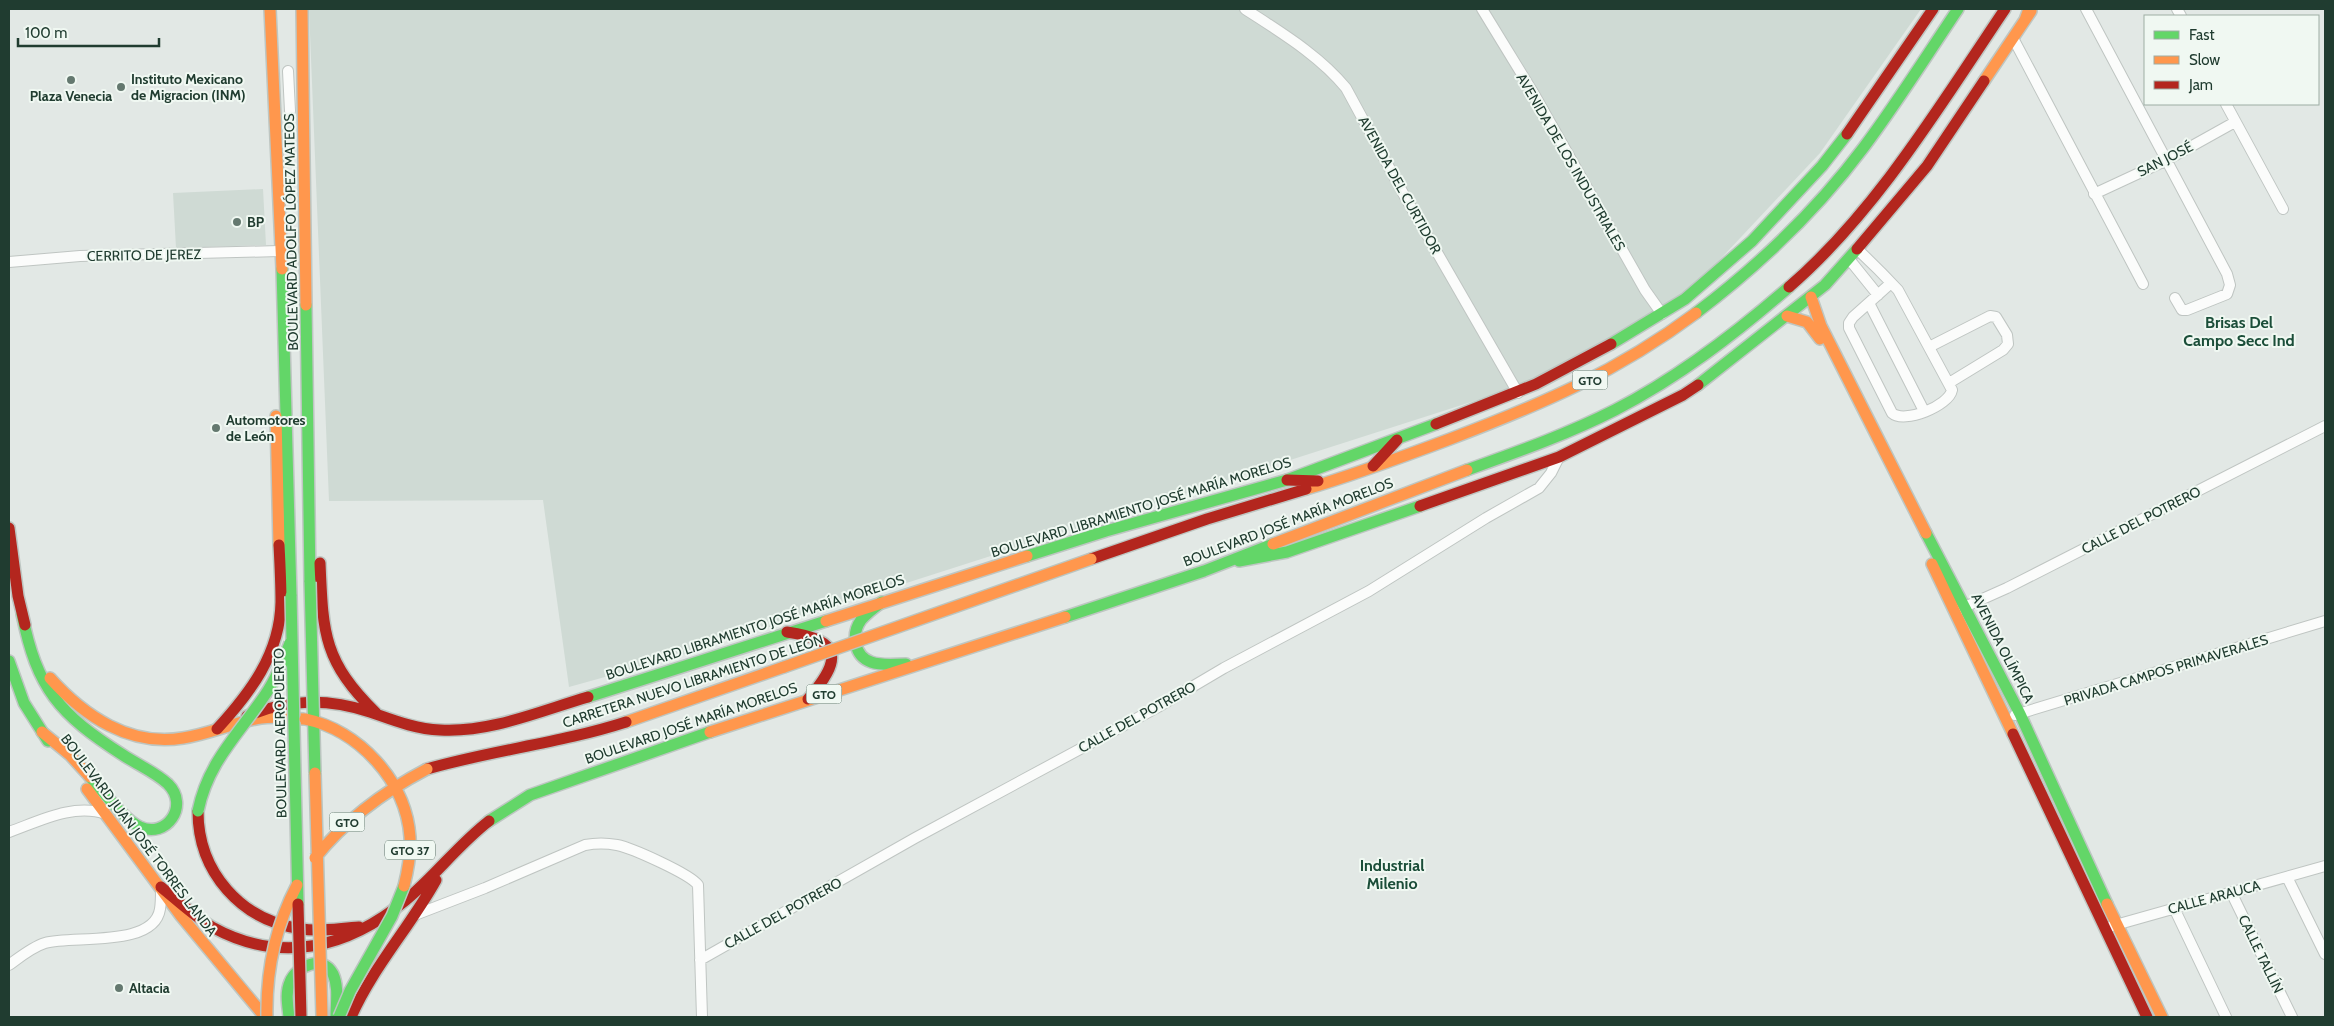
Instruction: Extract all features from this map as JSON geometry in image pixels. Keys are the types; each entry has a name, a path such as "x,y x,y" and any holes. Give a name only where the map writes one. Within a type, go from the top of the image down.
{"main road":[{"name":"BOULEVARD ADOLFO LÓPEZ MATEOS","path":"270,9 288,448"},
{"name":"BOULEVARD ADOLFO LÓPEZ MATEOS","path":"302,9 310,582 322,1017"},
{"name":"BOULEVARD LIBRAMIENTO JOSÉ MARÍA MORELOS","path":"217,729 258,711 290,704 329,702 376,713 400,723 430,730 481,728 598,694 786,632 1106,531 1287,480 1518,393 1591,356 1662,314 1724,267 1766,227 1810,179 1850,130 1933,9"},
{"name":"BOULEVARD JOSÉ MARÍA MORELOS","path":"1091,558 1207,519 1371,468 1534,407 1639,353 1697,313 1754,266 1836,180 1879,125 1958,9"},
{"name":"BOULEVARD JOSÉ MARÍA MORELOS","path":"161,887 211,926 244,940 276,948 294,949 327,944 364,927 399,907 486,821 506,807 530,795 808,699 1221,564 1540,443 1632,401 1714,349 1760,314 1803,276 1865,208 1908,152 2005,9"},
{"path":"1221,564 1269,557 1287,552 1558,457 1682,395 1734,360 1811,297 1849,259 1884,219 1926,166 2031,9"},
{"path":"306,295 313,347 323,626 329,651 347,684 376,713"},
{"name":"AVENIDA OLÍMPICA","path":"1811,297 1821,326 1960,609 2005,716 2103,928 2147,1017"},
{"path":"283,302 278,317 276,342 276,461 281,604 285,628 286,656 288,664 296,674 302,678 310,678 316,674 329,651"},
{"name":"AVENIDA OLÍMPICA","path":"1787,316 1807,322 1818,333 1960,609 2020,714 2117,925 2162,1017"},
{"path":"1371,468 1397,440"},
{"name":"BOULEVARD AEROPUERTO","path":"288,448 301,1017"},
{"path":"1287,480 1330,482"},
{"name":"GTO 37","path":"9,528 22,614 38,660 60,690 93,718 135,736 160,740 182,738 258,718 303,719 334,728 352,738 381,767 399,798 406,816 410,838 407,873 398,906 355,981 337,1017"},
{"name":"CARRETERA NUEVO LIBRAMIENTO DE LEÓN","path":"266,1017 268,976 272,948 280,921 297,885 316,856 348,820 385,791 427,769 467,757 529,747 590,734 1091,558"},
{"path":"882,602 866,614 855,630 856,648 867,660 874,662 917,664"},
{"path":"217,729 243,700 265,670 277,635 281,604"},
{"path":"22,614 32,661 52,697 80,725 124,756 153,772 173,790 178,799 178,808 175,816 158,829 149,830 141,828 131,821 70,755 42,732"},
{"path":"786,632 818,636 828,645 832,654 833,665 827,677 808,699"},
{"path":"293,636 276,677 265,695 226,747 206,778 201,791 198,811 200,843 215,875 228,890 254,912 286,926 303,929 364,927"},
{"name":"BOULEVARD JUAN JOSÉ TORRES LANDA","path":"9,661 21,698 42,732 108,814 210,952 266,1017"},
{"name":"GTO","path":"351,1017 356,1002 372,975 432,888 446,860"},
{"path":"288,1017 287,995 291,977 303,967 323,964 330,969 334,976 337,1017"}],"street":[{"name":"AVENIDA DEL CURTIDOR","path":"1245,9 1319,61 1346,88 1404,195 1518,393"},
{"name":"AVENIDA DE LOS INDUSTRIALES","path":"1482,9 1534,94 1640,283 1662,314"},
{"path":"2086,9 2227,274 2230,286 2227,294 2187,310 2182,310 2175,298"},
{"path":"2013,38 2143,284"},
{"path":"288,71 290,111"},
{"path":"2226,105 2283,209"},
{"name":"SAN JOSÉ","path":"2094,194 2166,161 2235,122"},
{"path":"1857,249 1891,283 1906,302 1952,390 1947,400 1932,410 1906,417 1894,415 1872,376 1849,323 1891,283"},
{"name":"CERRITO DE JEREZ","path":"9,262 80,256 280,251"},
{"path":"1849,259 1878,295"},
{"path":"1869,303 1924,411"},
{"path":"1929,347 1990,316 1996,317 2003,326 2009,340 2006,348 1949,384"},
{"name":"CALLE DEL POTRERO","path":"1960,609 2007,588 2325,426"},
{"name":"CALLE DEL POTRERO","path":"700,960 915,838 1158,707 1224,668 1369,591 1486,518 1539,488 1550,473 1558,457"},
{"name":"PRIVADA CAMPOS PRIMAVERALES","path":"2005,716 2020,714 2325,621"},
{"path":"9,832 69,811 90,810 131,821"},
{"path":"414,915 485,888 585,845 599,843 617,845 694,880 699,891 702,1017"},
{"name":"CALLE ARAUCA","path":"2103,928 2325,866"},
{"path":"2287,877 2325,954"},
{"path":"9,965 35,947 44,944 122,937 138,933 155,920 160,911 161,887"},
{"name":"CALLE TALLÍN","path":"2231,892 2292,1017"},
{"path":"2174,908 2226,1017"}],"shaded area":[{"path":"309,9 1921,9 1820,153 1681,301 1518,387 666,660 569,687 543,500 329,501"},
{"path":"263,189 266,245 176,248 173,193"}],"traffic: fast":[{"path":"1696,313 1742,276 1786,236 1827,193 1876,130 1958,9"},
{"path":"1611,344 1685,299 1752,241 1822,166 1847,134"},
{"path":"1698,385 1825,285 1857,249"},
{"path":"282,269 291,596"},
{"path":"1467,470 1561,435 1639,397 1706,354 1789,287"},
{"path":"306,305 310,582"},
{"path":"1027,556 1106,531 1287,480 1436,424"},
{"path":"1239,561 1287,552 1420,506"},
{"path":"1926,533 2020,714 2107,904"},
{"path":"1065,617 1204,571 1273,544"},
{"path":"310,582 315,773"},
{"path":"291,596 298,904"},
{"path":"882,602 861,620 855,638 858,650 865,659 871,662 906,664"},
{"path":"22,614 35,662 54,697 82,726 168,784 177,802 176,810 172,818 158,828 150,830 140,827 127,818 90,777"},
{"path":"588,697 826,621"},
{"path":"198,811 216,763 269,689 290,643"},
{"path":"9,661 24,703 48,741"},
{"path":"489,821 530,795 710,732"},
{"path":"339,1017 350,991 392,916 404,886"},
{"path":"289,1017 288,986 293,976 310,964 323,965 329,968 333,974 337,990 336,1017"}],"traffic: slow":[{"path":"270,9 282,269"},
{"path":"302,9 306,305"},
{"path":"2025,20 2029,9"},
{"path":"1984,81 2031,11"},
{"path":"1811,297 1821,326 1926,533"},
{"path":"1306,489 1360,472 1516,413 1608,370 1667,334 1696,313"},
{"path":"1787,316 1807,322 1820,339"},
{"path":"276,416 279,545"},
{"path":"1273,544 1467,470"},
{"path":"826,621 1027,556"},
{"path":"784,667 1091,559"},
{"path":"1932,564 2013,734"},
{"path":"710,732 1065,617"},
{"path":"626,722 784,667"},
{"path":"50,678 63,692 93,716 109,726 145,738 163,740 183,738 261,718 303,719"},
{"path":"305,719 325,725 344,734 361,746 376,761 400,796 407,816 410,837 409,862 404,886"},
{"path":"42,732 70,755 90,777"},
{"path":"315,858 352,819 380,797 427,769"},
{"path":"315,773 322,1017"},
{"path":"87,789 181,916 265,1017"},
{"path":"267,1017 268,982 273,949 283,917 297,885"},
{"path":"2107,904 2162,1017"}],"traffic: jam":[{"path":"1847,134 1933,9"},
{"path":"1789,287 1821,257 1879,191 1906,156 2005,9"},
{"path":"1857,249 1927,166 1984,81"},
{"path":"1436,424 1536,384 1611,344"},
{"path":"1420,506 1559,457 1683,395 1698,385"},
{"path":"1373,466 1397,440"},
{"path":"1287,480 1318,481"},
{"path":"1091,559 1207,519 1306,489"},
{"path":"9,528 18,596 25,625"},
{"path":"217,729 241,701 261,672 275,639 281,602 279,545"},
{"path":"320,563 325,628 329,645 345,677 376,713"},
{"path":"787,632 819,640 827,646 831,654 831,663 827,673 808,699"},
{"path":"247,716 277,706 308,702 354,707 422,728 459,730 496,725 588,697"},
{"path":"427,769 577,736 626,722"},
{"path":"2013,734 2147,1017"},
{"path":"198,811 200,833 206,854 215,873 227,890 242,904 260,916 280,924 302,929 323,930 359,927"},
{"path":"161,887 205,923 238,939 263,946 288,948 313,946 337,940 361,930 384,916 406,900 489,821"},
{"path":"351,1017 370,981 436,880"},
{"path":"298,904 301,1017"}],"place":[{"name":"Plaza Venecia","path":"71,80"},
{"name":"Instituto Mexicano de Migracion (INM)","path":"121,87"},
{"name":"BP","path":"237,222"},
{"name":"Automotores de León","path":"216,428"},
{"name":"Altacia","path":"119,988"}],"district":[{"name":"Brisas Del Campo Secc Ind","path":"2239,331"},
{"name":"Industrial Milenio","path":"1392,874"}]}
